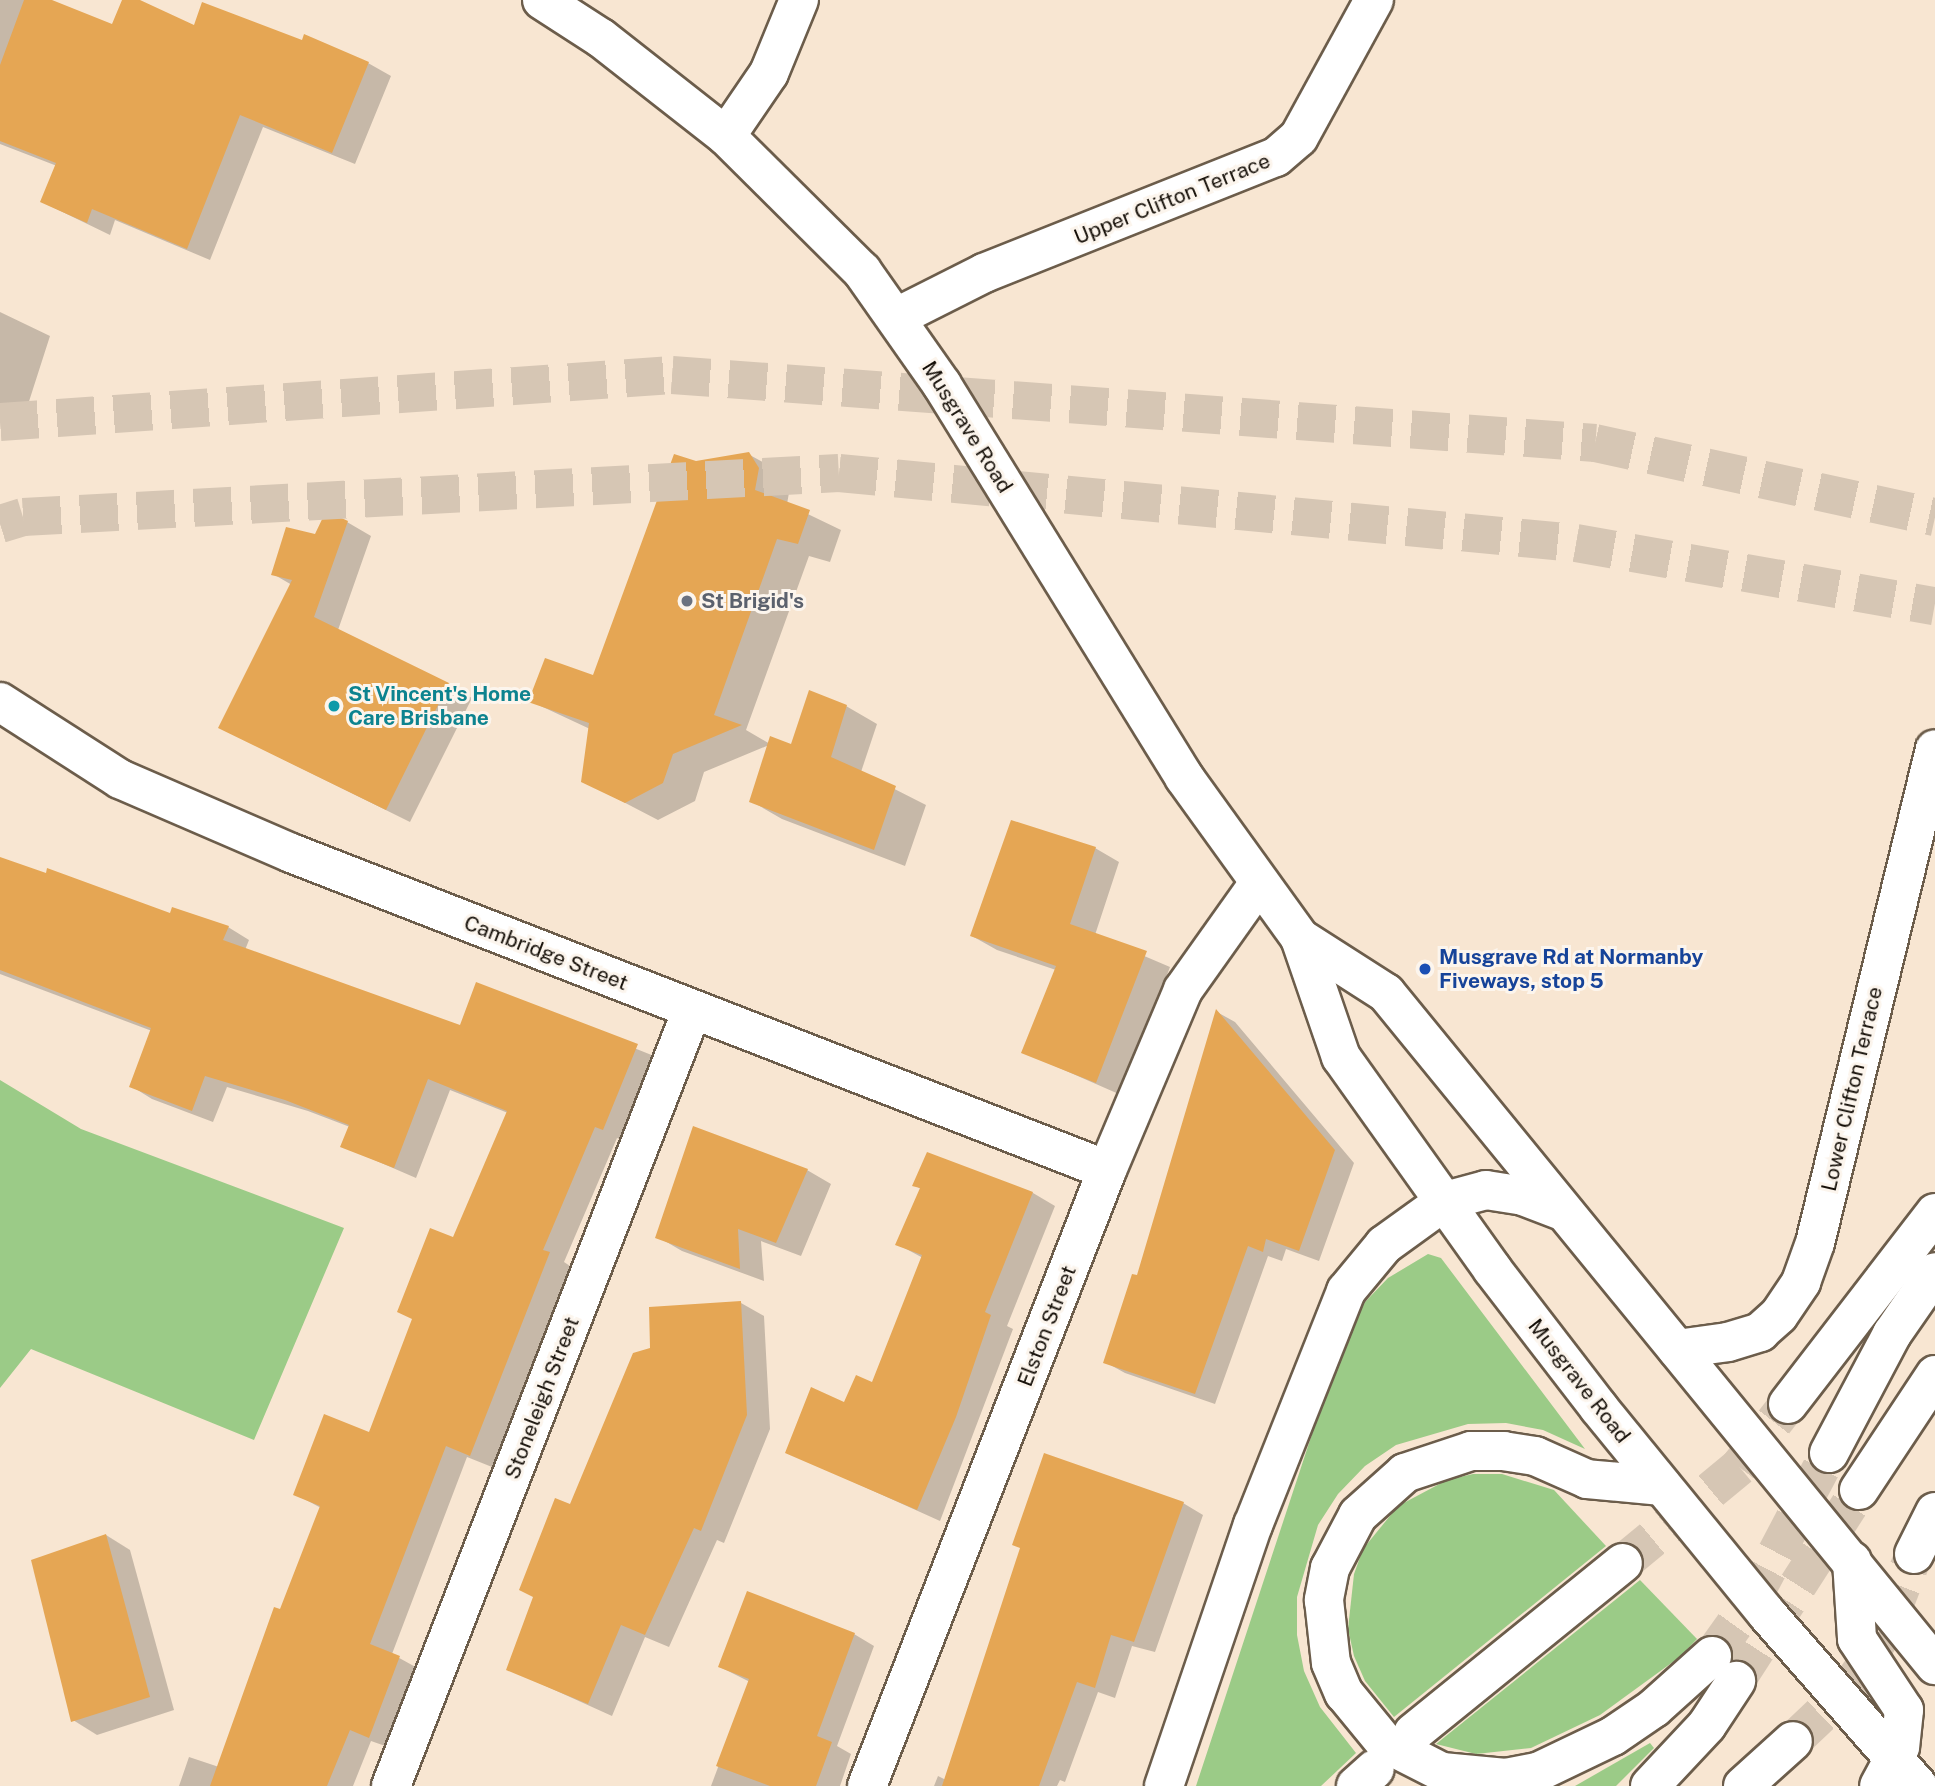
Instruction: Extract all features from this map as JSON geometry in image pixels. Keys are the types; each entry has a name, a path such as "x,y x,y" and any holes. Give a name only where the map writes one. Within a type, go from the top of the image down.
{"main road":[{"name":"Musgrave Road","path":"542,0 601,37 726,136 822,226 897,317 1184,777 1300,938 1341,1057 1492,1269 1897,1778"},
{"path":"726,136 769,73 799,0"},
{"name":"Upper Clifton Terrace","path":"897,317 984,273 1276,157 1299,137 1374,0"},
{"name":"Cambridge Street","path":"0,702 120,779 291,853 1107,1170"},
{"name":"Lower Clifton Terrace","path":"1677,1349 1728,1342 1760,1332 1779,1315 1801,1282 1815,1243 1935,749"},
{"name":"Elston Street","path":"867,1786 1107,1170 1192,973 1259,883"},
{"name":"Musgrave Road","path":"1300,938 1386,993 1935,1665"},
{"name":"Stoneleigh Street","path":"391,1786 692,1010"},
{"path":"1164,1786 1253,1525 1346,1291 1384,1245 1445,1201 1486,1190 1523,1196 1562,1211"},
{"path":"1788,1404 1935,1213"},
{"path":"1829,1452 1865,1380 1935,1272"},
{"path":"1865,1380 1935,1310"},
{"path":"1859,1490 1935,1375"},
{"path":"1650,1786 1707,1725 1724,1668 1654,1708 1613,1736 1538,1772 1485,1778 1442,1772 1385,1743 1343,1693 1331,1663 1324,1600 1330,1568 1358,1516 1405,1473 1460,1453 1504,1451 1535,1456 1587,1479 1662,1486"},
{"path":"1914,1555 1935,1512"},
{"path":"1852,1561 1857,1639 1904,1710 1897,1778"},
{"path":"1413,1733 1623,1563"},
{"path":"1743,1786 1793,1741"}],"green space":[{"path":"0,1080 81,1129 344,1228 254,1440 31,1349 0,1388"},
{"path":"1428,1254 1441,1258 1585,1449 1543,1430 1506,1423 1468,1424 1396,1445 1365,1466 1338,1494 1318,1525 1297,1597 1297,1635 1304,1671 1320,1707 1356,1753 1321,1786 1196,1786 1345,1334 1365,1302 1388,1278"},
{"path":"1473,1474 1502,1474 1554,1490 1606,1546 1394,1717 1365,1681 1354,1656 1348,1629 1354,1574 1363,1549 1398,1506 1447,1480"},
{"path":"1640,1580 1697,1639 1681,1656 1600,1715 1531,1748 1476,1754 1436,1744"},
{"path":"1650,1743 1654,1748 1616,1786 1575,1786"}],"building":[{"path":"24,0 52,0 112,24 122,0 140,0 194,25 202,2 302,40 304,34 369,62 332,153 240,115 187,249 92,209 87,223 40,202 56,163 0,141 0,65"},
{"name":"St Brigid's","path":"749,452 759,468 755,490 810,510 798,544 777,539 714,715 742,725 673,754 663,783 625,803 581,782 589,723 528,702 545,658 593,675 674,454 696,461"},
{"name":"St Vincent's Home Care Brisbane","path":"326,511 348,521 314,617 449,683 386,810 218,728 292,580 271,575 286,527 315,534"},
{"path":"809,690 847,705 831,757 896,786 874,850 749,802 770,736 791,744"},
{"path":"1011,820 1096,847 1070,924 1147,951 1096,1083 1021,1053 1056,966 970,936"},
{"path":"0,857 46,873 47,868 170,913 172,907 229,926 223,940 460,1025 476,982 638,1044 603,1130 595,1127 543,1250 550,1252 470,1456 446,1446 370,1644 400,1656 369,1738 350,1730 327,1786 210,1786 274,1607 280,1609 320,1506 293,1495 324,1414 369,1432 412,1319 397,1312 430,1228 453,1237 507,1111 428,1079 394,1168 340,1147 349,1125 285,1100 205,1076 192,1111 129,1087 151,1028 0,970"},
{"path":"1216,1009 1335,1150 1299,1251 1266,1239 1263,1252 1248,1246 1195,1394 1103,1363 1132,1274 1137,1275"},
{"path":"693,1126 808,1169 776,1243 738,1229 740,1269 655,1238"},
{"path":"927,1152 1033,1192 985,1312 991,1315 956,1417 917,1510 785,1453 811,1387 844,1402 856,1375 872,1382 922,1255 895,1245 920,1188 912,1186"},
{"path":"741,1301 747,1415 701,1531 694,1528 645,1635 621,1625 588,1704 506,1670 533,1597 519,1590 555,1498 570,1504 633,1353 650,1348 649,1307"},
{"path":"1044,1453 1184,1502 1134,1642 1111,1635 1095,1688 1077,1682 1039,1786 942,1786 1020,1548 1012,1545"},
{"path":"106,1534 150,1697 71,1722 31,1560"},
{"path":"747,1591 855,1633 817,1736 832,1742 816,1786 770,1786 716,1766 749,1679 718,1667"}],"tunnel":[{"path":"0,422 672,375 1595,443 1935,517"},
{"path":"0,524 23,517 839,473 1576,543 1935,606"},
{"path":"1623,1563 1739,1467 1788,1404"},
{"path":"1712,1656 1750,1603 1829,1453"},
{"path":"1736,1681 1859,1490"},
{"path":"1793,1741 1848,1689 1864,1667 1888,1622 1914,1554"}],"place":[{"name":"St Brigid's","path":"687,601"},
{"name":"St Vincent's Home Care Brisbane","path":"334,706"},
{"name":"Musgrave Rd at Normanby Fiveways, stop 5","path":"1425,969"}]}
